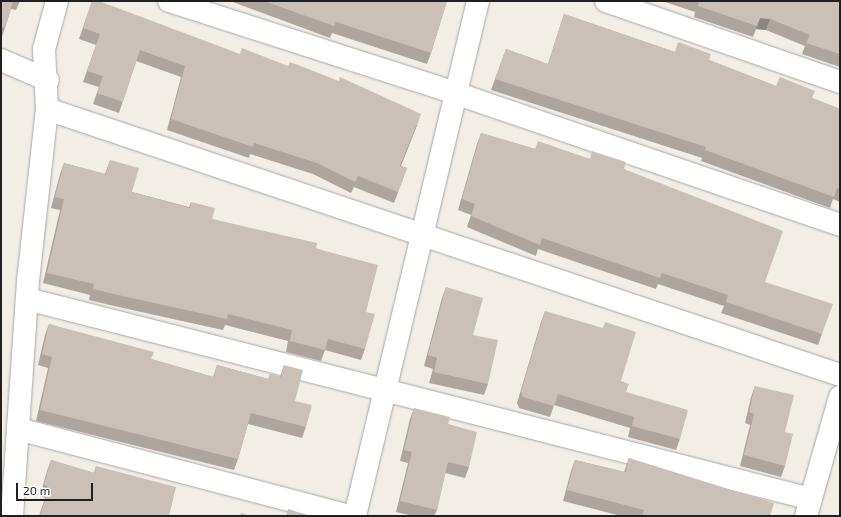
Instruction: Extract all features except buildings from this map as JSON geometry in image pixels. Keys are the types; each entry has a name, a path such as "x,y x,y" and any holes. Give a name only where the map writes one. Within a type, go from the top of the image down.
{"street":[{"path":"12,516 27,298 47,109 48,80 44,49 57,1"},
{"path":"168,1 455,93 840,225"},
{"path":"355,516 420,232 478,1"},
{"path":"606,1 840,82"},
{"path":"1,60 48,80"},
{"path":"47,109 420,232 840,375"},
{"path":"27,298 384,390 809,507 840,397"},
{"path":"18,429 350,516"}]}
